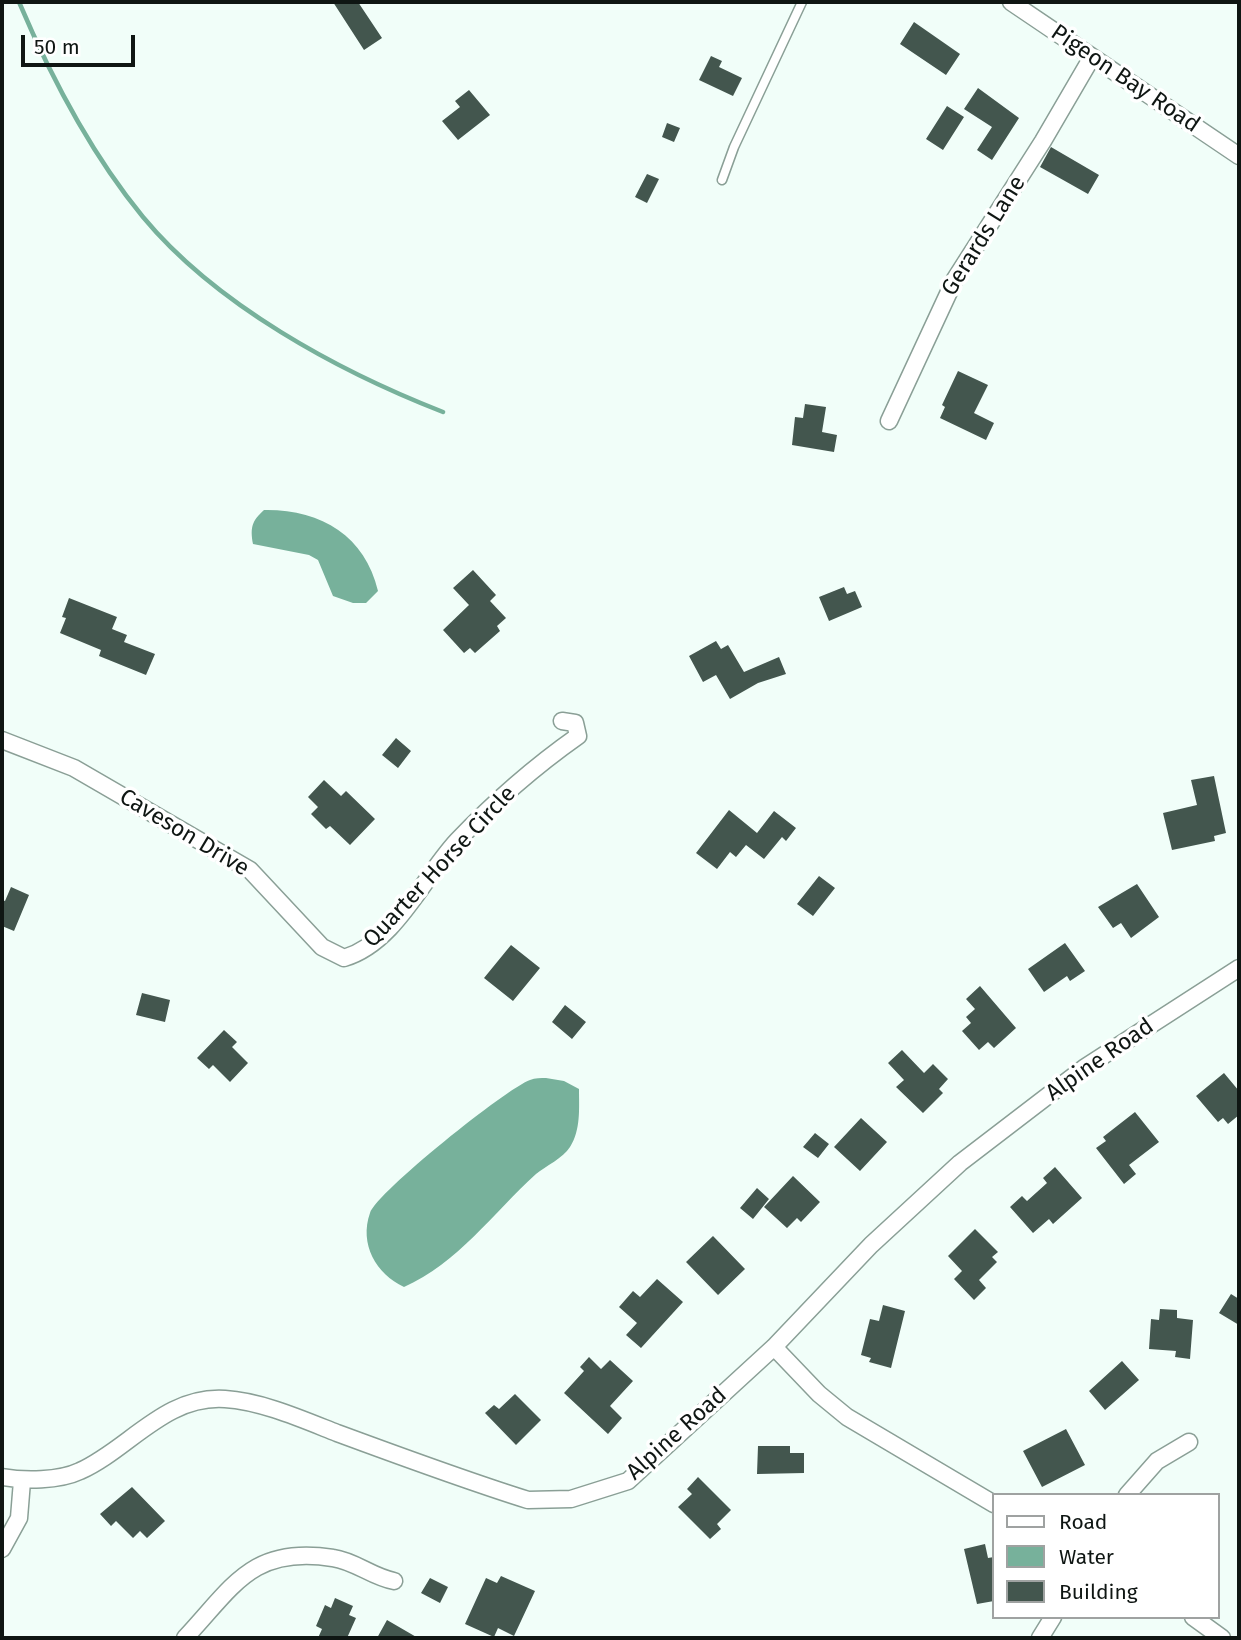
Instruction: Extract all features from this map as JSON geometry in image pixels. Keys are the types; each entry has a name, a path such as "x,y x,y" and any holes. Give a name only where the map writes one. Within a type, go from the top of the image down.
{"street":[{"name":"Pigeon Bay Road","path":"1011,2 1239,156"},
{"name":"Gerards Lane","path":"889,421 955,279 1043,141 1092,57"},
{"name":"Quarter Horse Circle","path":"344,958 369,948 456,842 507,791 578,736 575,723 562,721"},
{"name":"Caveson Drive","path":"2,740 74,768 250,870 322,947 344,958"},
{"name":"Alpine Road","path":"2,1478 22,1481 79,1473 113,1452 148,1423 190,1404 225,1399 284,1413 528,1500 571,1499 628,1481 774,1347 871,1245 960,1163 1084,1068 1239,968"},
{"path":"774,1347 819,1395 847,1418 992,1502"},
{"path":"1129,1493 1157,1461 1189,1442"},
{"path":"2,1549 19,1518 22,1481"},
{"path":"185,1638 244,1573 268,1561 334,1558 394,1581"},
{"path":"1040,1638 1052,1619"},
{"path":"1196,1619 1222,1638"}],"lane":[{"path":"722,180 734,147 802,2"}],"water":[{"path":"264,510 304,514 337,529 351,540 363,555 372,571 378,591 366,603 353,603 333,596 318,560 309,555 253,544 253,525"},
{"path":"546,1078 564,1081 579,1089 578,1126 567,1151 536,1174 441,1265 404,1287 385,1274 372,1257 367,1236 370,1213 378,1202 418,1164 496,1101 530,1080"}],"building":[{"path":"333,2 358,2 382,38 364,50"},
{"path":"914,22 960,54 946,75 900,44"},
{"path":"711,56 722,61 719,67 742,78 733,96 699,80"},
{"path":"978,88 1019,118 992,160 977,150 992,127 964,109"},
{"path":"469,90 490,115 458,140 442,121 460,107 455,101"},
{"path":"947,106 964,117 943,150 926,139"},
{"path":"667,123 680,128 674,142 662,137"},
{"path":"1051,147 1099,175 1088,194 1040,167"},
{"path":"647,174 659,179 647,203 635,197"},
{"path":"958,371 988,385 974,413 994,423 986,440 940,418 945,407 942,405"},
{"path":"805,404 826,407 822,432 837,435 834,452 792,445 795,417 803,418"},
{"path":"473,570 496,595 490,601 506,618 497,626 500,631 475,653 470,648 464,653 443,630 469,605 453,588"},
{"path":"844,587 847,594 855,591 862,607 829,621 819,597"},
{"path":"69,598 117,617 112,629 127,635 124,642 155,654 146,675 99,656 101,650 60,633"},
{"path":"716,641 721,649 728,645 744,672 779,657 786,674 758,683 730,699 716,675 703,682 689,656"},
{"path":"396,738 411,751 398,768 382,755"},
{"path":"1214,776 1226,833 1214,836 1215,841 1172,850 1163,813 1197,805 1191,780"},
{"path":"324,780 341,796 346,791 375,819 350,845 330,826 326,829 311,814 318,807 308,797"},
{"path":"729,810 757,833 774,811 796,828 786,841 782,837 764,859 746,845 736,857 730,852 717,869 696,853"},
{"path":"819,876 835,888 813,916 797,904"},
{"path":"1137,884 1159,917 1131,938 1121,923 1113,928 1098,907"},
{"path":"11,887 29,895 14,931 2,926 2,900 5,901"},
{"path":"1065,943 1085,971 1070,981 1067,976 1044,992 1028,969"},
{"path":"511,945 540,968 513,1001 484,978"},
{"path":"980,986 1016,1028 994,1048 988,1042 979,1050 962,1031 971,1023 966,1017 975,1009 966,999"},
{"path":"142,993 170,1000 165,1022 136,1015"},
{"path":"565,1005 586,1022 572,1039 552,1022"},
{"path":"224,1030 237,1042 232,1047 248,1063 230,1082 213,1065 209,1069 197,1058"},
{"path":"902,1050 924,1073 933,1064 948,1079 939,1089 943,1093 923,1113 896,1087 904,1080 888,1063"},
{"path":"1224,1073 1239,1091 1239,1115 1228,1124 1223,1118 1218,1122 1196,1096"},
{"path":"1135,1112 1159,1142 1129,1165 1136,1174 1124,1184 1096,1148 1106,1141 1103,1137"},
{"path":"861,1118 887,1142 860,1171 834,1147"},
{"path":"815,1133 829,1144 818,1158 803,1147"},
{"path":"1055,1167 1082,1198 1053,1224 1049,1219 1033,1233 1010,1207 1022,1196 1027,1201 1047,1183 1043,1178"},
{"path":"793,1176 820,1202 801,1222 797,1218 787,1228 764,1207"},
{"path":"757,1188 769,1199 753,1219 740,1208"},
{"path":"975,1229 998,1252 992,1257 997,1262 979,1280 986,1288 974,1300 954,1279 962,1271 948,1256"},
{"path":"713,1236 745,1269 718,1295 686,1262"},
{"path":"657,1279 683,1302 641,1348 626,1335 637,1323 619,1307 633,1291 640,1297"},
{"path":"1231,1294 1239,1299 1239,1325 1219,1313"},
{"path":"883,1305 905,1311 891,1368 869,1362 871,1358 861,1355 870,1319 879,1321"},
{"path":"1160,1309 1177,1310 1177,1318 1193,1320 1190,1359 1175,1357 1176,1351 1149,1349 1151,1319 1159,1320"},
{"path":"589,1357 601,1369 610,1360 633,1381 610,1406 622,1418 608,1434 564,1393 584,1371 580,1367"},
{"path":"1122,1361 1139,1380 1105,1410 1089,1391"},
{"path":"515,1394 541,1420 516,1445 485,1413 494,1405 499,1409"},
{"path":"1066,1429 1085,1465 1042,1487 1023,1451"},
{"path":"758,1446 790,1446 790,1453 804,1453 804,1473 757,1474"},
{"path":"698,1477 731,1510 717,1524 721,1529 710,1539 678,1507 692,1494 687,1489"},
{"path":"132,1487 165,1521 147,1538 140,1531 133,1538 116,1521 111,1526 100,1514"},
{"path":"985,1544 988,1558 992,1557 992,1601 977,1604 964,1549"},
{"path":"501,1576 535,1591 514,1636 498,1628 494,1637 465,1624 486,1578 497,1583"},
{"path":"430,1578 448,1587 440,1603 421,1593"},
{"path":"335,1598 353,1606 349,1615 356,1618 347,1638 318,1638 322,1629 316,1626 325,1605 331,1608"},
{"path":"387,1620 418,1638 377,1638"}],"waterway":[{"path":"19,2 58,86 106,168 143,217 173,249 242,307 281,332 362,377 443,412"}]}
